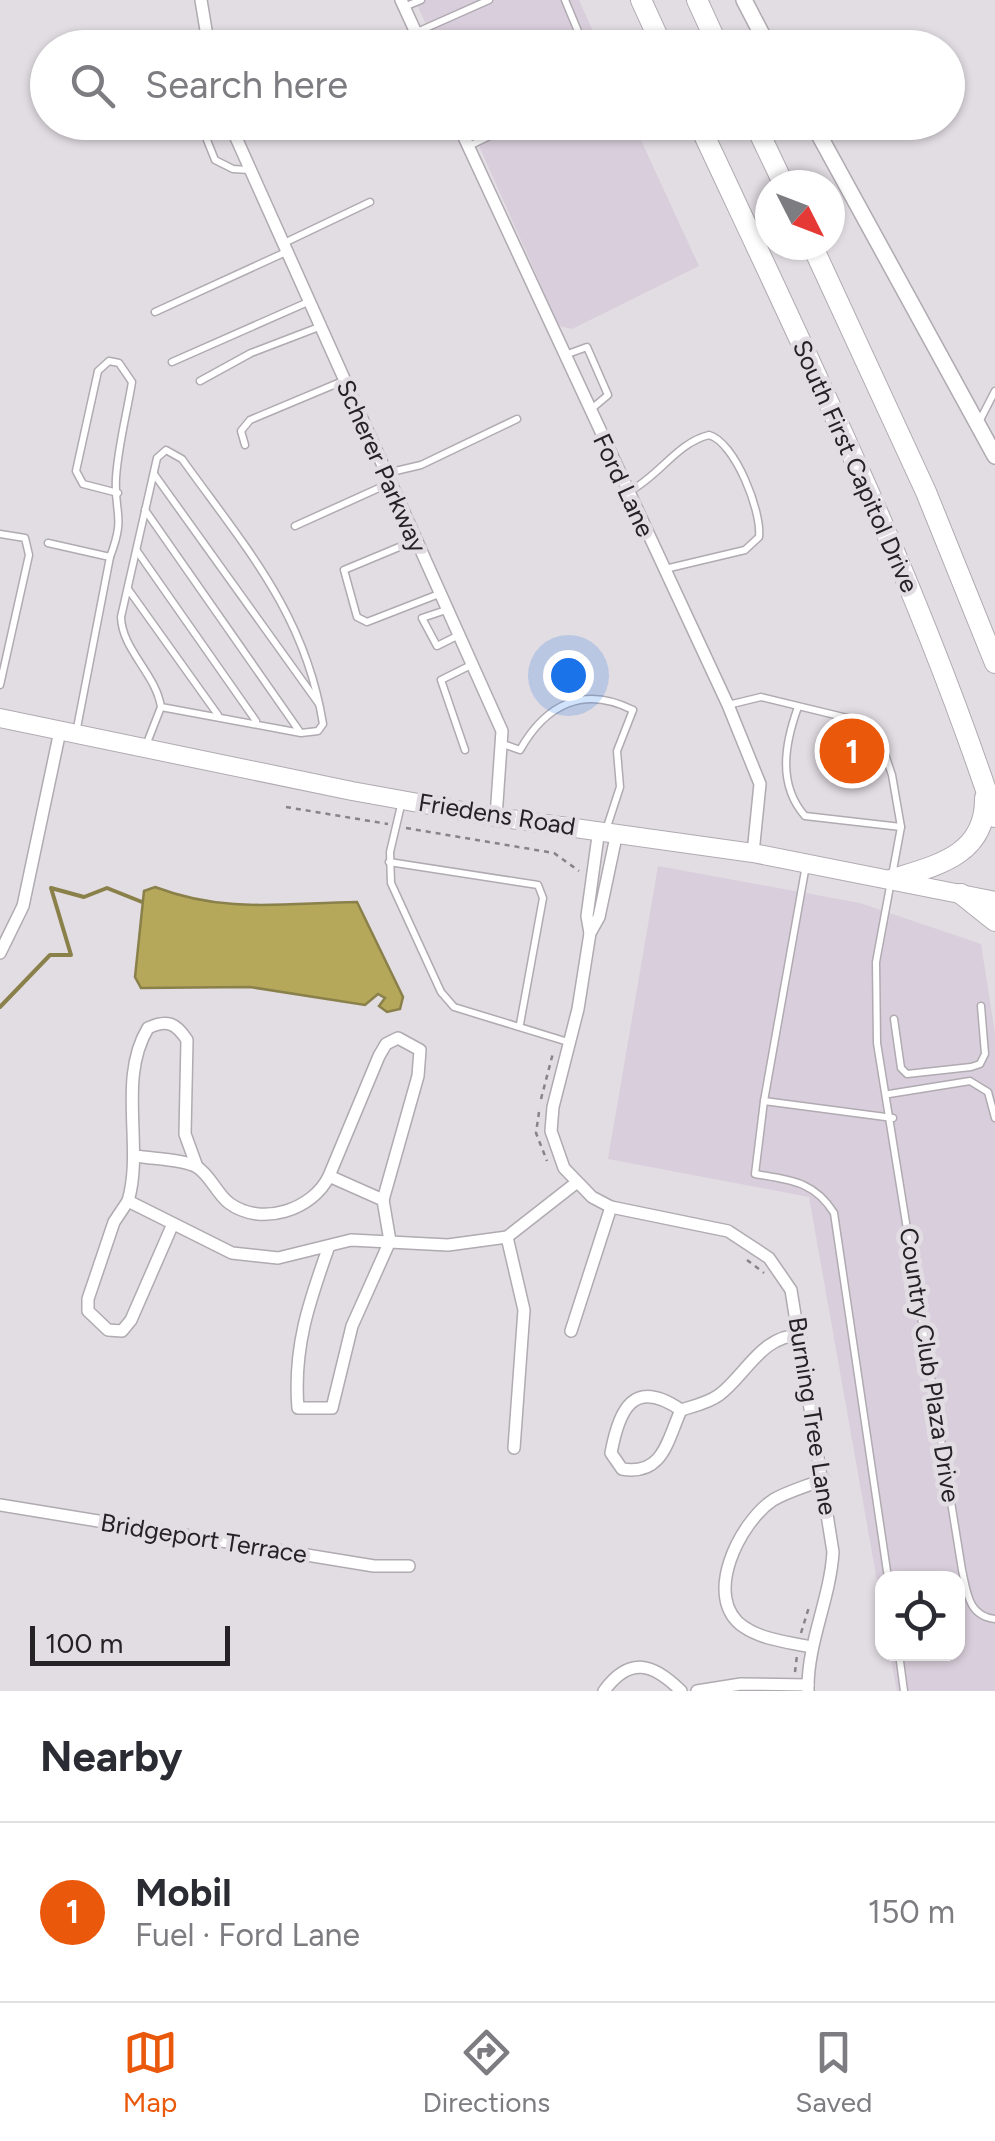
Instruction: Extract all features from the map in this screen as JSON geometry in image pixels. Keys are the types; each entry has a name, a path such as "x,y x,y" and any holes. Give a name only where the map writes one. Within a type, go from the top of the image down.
{"highway":[{"path":"641,0 655,30"},
{"path":"697,0 711,30"},
{"name":"South First Capitol Drive","path":"706,140 880,512 995,817"},
{"path":"763,140 777,170"},
{"name":"South First Capitol Drive","path":"819,260 926,492 995,663"},
{"path":"893,879 939,864 974,842 985,817 985,786"},
{"path":"962,894 995,922"}],"main road":[{"name":"Friedens Road","path":"0,718 402,800 753,853 995,901"}],"street":[{"path":"201,0 206,30"},
{"path":"744,0 760,30"},
{"path":"403,3 415,30"},
{"name":"Scherer Parkway","path":"236,140 502,731 496,817"},
{"name":"Ford Lane","path":"465,140 728,705 760,784 753,853"},
{"path":"822,140 995,456"},
{"path":"0,953 24,906 68,732"},
{"path":"128,1201 161,1215 172,1226 252,1258 278,1258 350,1240 448,1245 507,1237 572,1188 551,1131 564,1040 590,932 587,916 607,831"},
{"path":"172,1226 132,1320 122,1330 108,1330 88,1311 88,1299 114,1222 128,1201 136,1156 131,1123 138,1056 148,1028 162,1022 180,1029 187,1040 185,1134 196,1167 229,1203 253,1213 302,1207 328,1176 379,1056 386,1044 398,1038 420,1050 418,1076 383,1200 390,1241 352,1326 332,1408 298,1408 298,1347 305,1312 329,1246"},
{"path":"136,1156 196,1167"},
{"path":"328,1176 383,1200"},
{"name":"Burning Tree Lane","path":"572,1188 612,1207 702,1223 752,1245 770,1258 791,1290 832,1527 831,1584 804,1646 804,1687"},
{"path":"571,1330 612,1207"},
{"path":"507,1237 524,1310 514,1448"},
{"path":"681,1410 651,1396 632,1400 622,1409 611,1453 622,1470 641,1472 658,1462 681,1410 720,1394 749,1359 790,1335 801,1335"},
{"path":"804,1646 747,1629 734,1619 727,1586 728,1566 743,1533 760,1512 774,1500 824,1479"},
{"name":"Bridgeport Terrace","path":"0,1505 374,1566 409,1566"},
{"path":"604,1691 617,1676 646,1667 660,1670 680,1691"},
{"path":"697,1691 804,1687"}],"lane":[{"path":"403,3 421,0"},
{"path":"423,30 489,0"},
{"path":"565,0 578,30"},
{"path":"207,140 216,160 233,170 249,170"},
{"path":"468,146 480,140"},
{"path":"155,312 370,202"},
{"path":"172,362 308,302"},
{"path":"200,380 250,353 319,327"},
{"path":"564,356 587,347 608,395 589,411"},
{"path":"68,732 110,557 121,528 118,494 116,482 132,382 120,364 109,362 98,371 76,472 83,484 118,494"},
{"path":"245,445 241,431 250,420 343,380"},
{"path":"978,423 995,391"},
{"path":"295,526 516,419"},
{"path":"627,493 653,479 683,446 709,435 726,443 761,518 759,538 746,550 680,562 664,570"},
{"path":"145,749 161,708 158,689 121,629 156,458 166,450 174,451 293,620 315,678 322,724 318,731 300,733 257,722 161,708"},
{"path":"153,473 320,705"},
{"path":"145,510 300,733"},
{"path":"0,534 25,538 29,554 0,685"},
{"path":"416,540 344,570 356,617 367,622 440,593"},
{"path":"48,543 110,557"},
{"path":"136,550 257,722"},
{"path":"128,589 219,716"},
{"path":"448,610 422,618 437,646 459,635"},
{"path":"464,750 441,680 472,664"},
{"path":"502,743 520,750 536,722 556,706 610,698 633,710 617,751 620,787 607,831"},
{"path":"728,705 761,698 798,706 784,748 793,802 805,816 901,826"},
{"name":"Country Club Plaza Drive","path":"798,706 864,722 876,731 892,775 901,826 875,977 877,1044 889,1094 962,1570 970,1605 986,1618 995,1619"},
{"path":"402,800 390,862 391,883 441,992 454,1006 564,1040"},
{"path":"390,862 538,885 543,898 520,1024"},
{"path":"806,864 764,1100 755,1174 807,1183 822,1194 834,1213 887,1571"},
{"path":"894,1020 902,1068 907,1074 972,1067 980,1064 985,1054 981,1006"},
{"path":"889,1094 970,1081 988,1092 995,1118"},
{"path":"764,1100 892,1118"},
{"path":"900,1661 904,1691"}],"path":[{"path":"286,807 554,853 583,872"},
{"path":"564,1040 544,1083 536,1133 553,1174 572,1188"},
{"path":"742,1256 766,1274"},
{"path":"804,1687 804,1646 812,1597"}],"shaded area":[{"path":"415,0 579,0 592,30 428,30"},
{"path":"477,140 641,140 699,266 572,329 559,326"},
{"path":"658,866 860,903 981,944 995,1033 995,1691 897,1691 891,1661 965,1661 965,1571 875,1571 809,1197 608,1159"},
{"path":"155,887 231,904 357,902 403,997 400,1009 387,1012 379,1006 385,998 378,994 365,1005 250,987 141,988 135,977 144,891"}],"waterway":[{"path":"0,1007 50,955 71,955 51,888 84,897 107,888 142,902"}],"place":[{"name":"Mobil","path":"852,751"}]}
